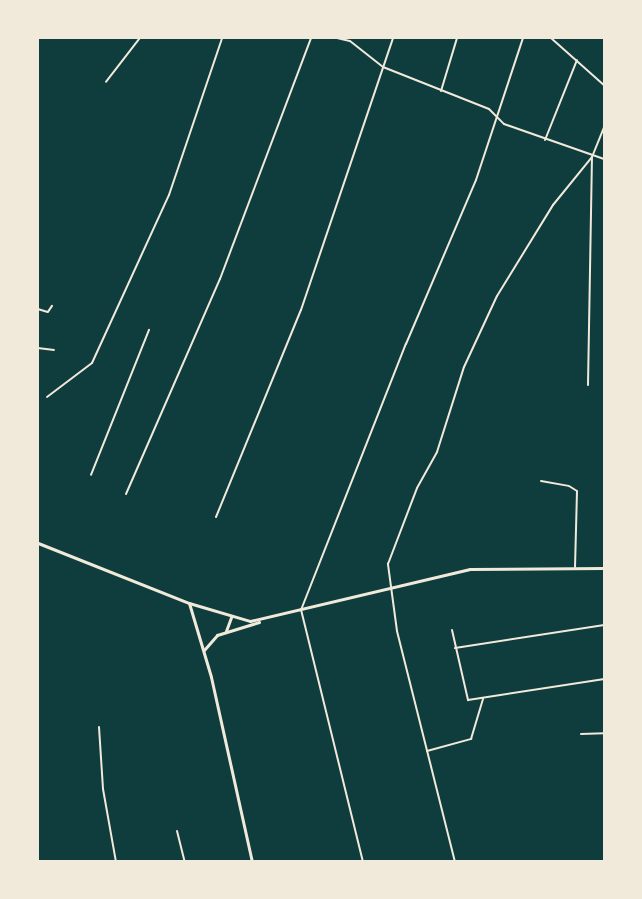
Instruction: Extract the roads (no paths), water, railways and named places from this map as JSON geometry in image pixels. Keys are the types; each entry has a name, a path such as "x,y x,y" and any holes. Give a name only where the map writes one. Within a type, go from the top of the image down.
{"main road":[{"path":"38,543 189,603 231,616 250,621 280,616"},
{"path":"204,650 210,638 226,631 301,610 470,569 604,568"},
{"path":"189,603 204,650 252,861"},
{"path":"226,631 231,616"}],"street":[{"path":"47,397 92,363 169,195 222,38"},
{"path":"126,494 220,279 311,38"},
{"path":"337,38 350,41 383,67 441,92 489,109 496,118 545,140 604,159"},
{"path":"216,517 301,310 393,38"},
{"path":"441,92 457,38"},
{"path":"363,861 301,610 402,354 476,180 523,38"},
{"path":"550,38 604,85"},
{"path":"545,140 577,60"},
{"path":"455,861 390,588 388,564 417,488 437,452 464,367 497,296 553,206 592,157 604,127"},
{"path":"588,385 592,157"},
{"path":"541,481 570,486 577,491 575,568"},
{"path":"455,648 604,625"},
{"path":"452,630 468,700 604,680"},
{"path":"427,751 471,739 483,698"},
{"path":"99,727 103,789 116,861"},
{"path":"581,734 604,734"},
{"path":"177,831 185,861"}],"lane":[{"path":"106,82 140,38"},
{"path":"38,309 48,312 52,306"},
{"path":"91,475 149,330"},
{"path":"38,348 54,350"}]}
